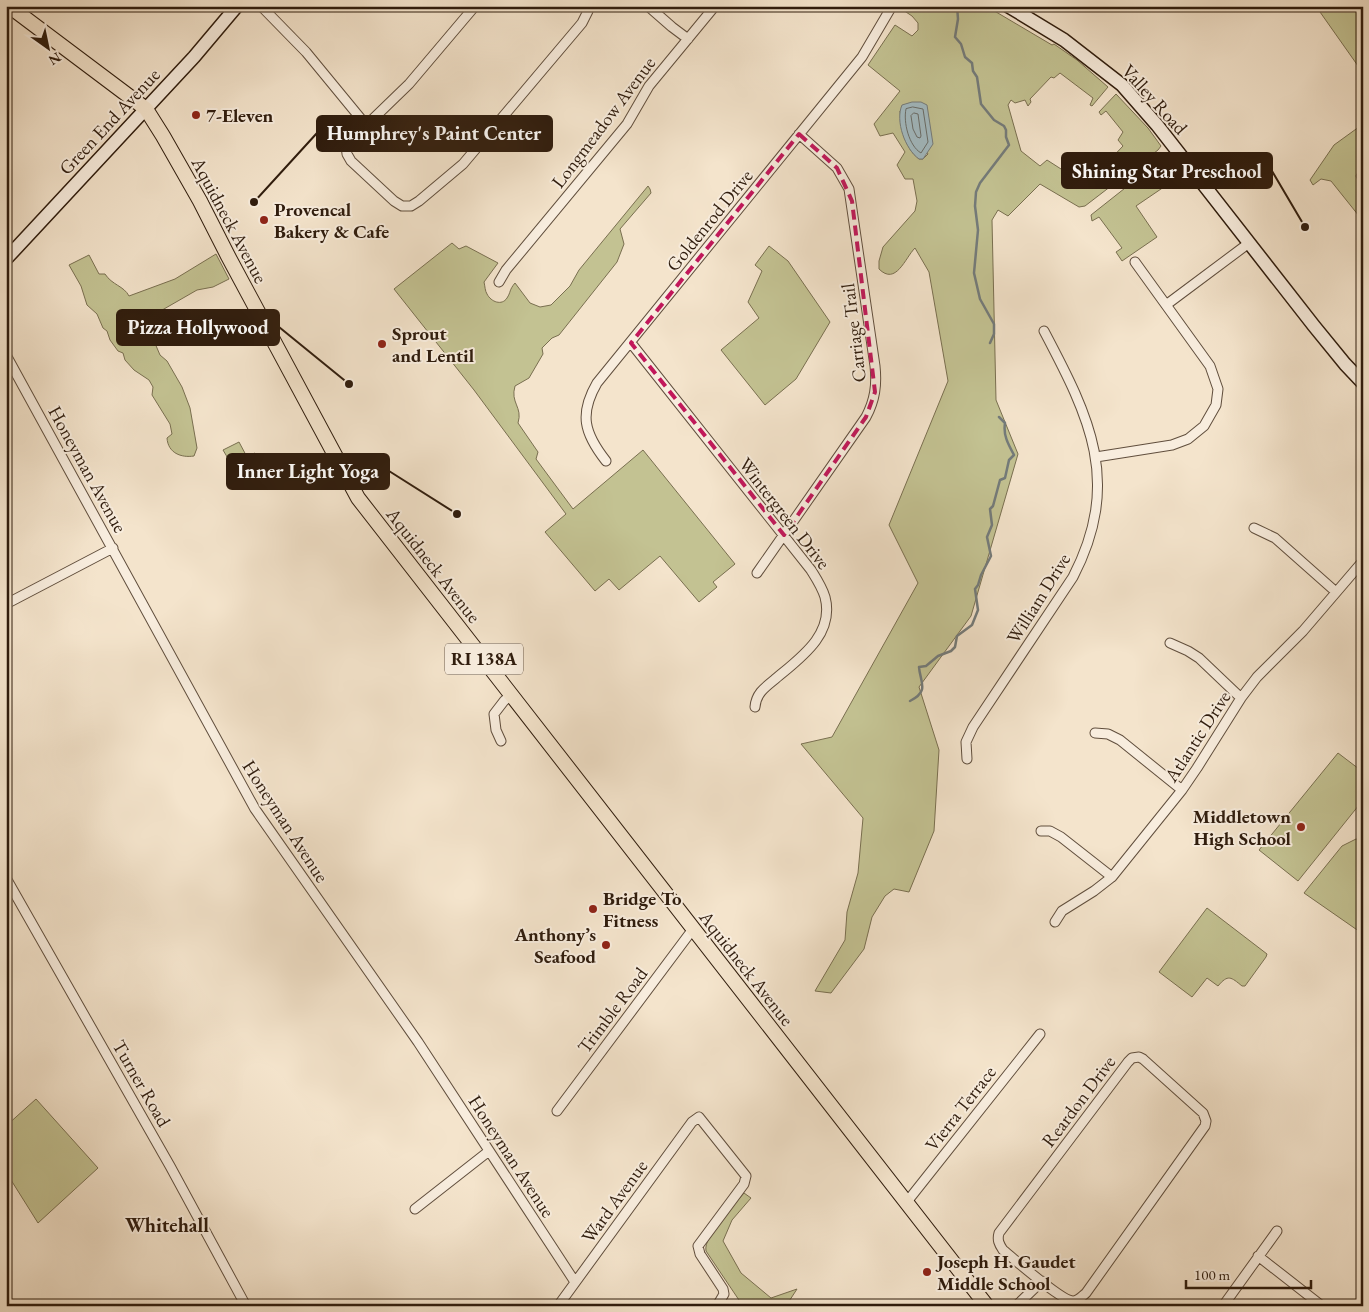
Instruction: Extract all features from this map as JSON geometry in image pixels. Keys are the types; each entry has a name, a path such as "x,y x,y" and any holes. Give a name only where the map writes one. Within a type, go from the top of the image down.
{"main road":[{"name":"Aquidneck Avenue","path":"9,6 146,109 200,201 358,498 987,1306"},
{"name":"Green End Avenue","path":"6,259 194,57 237,6"},
{"name":"Valley Road","path":"1008,6 1064,40 1122,85 1157,124 1345,364 1363,383"}],"street":[{"path":"261,6 306,52 366,125"},
{"path":"475,6 409,84 346,145 347,154 351,161 378,187 402,206 411,206 419,201 463,164 582,23 588,11 587,6"},
{"path":"648,6 688,39"},
{"name":"Longmeadow Avenue","path":"498,282 627,124 635,113 645,92 716,6"},
{"name":"Goldenrod Drive","path":"606,461 588,434 586,423 588,401 597,383 862,57 892,6"},
{"name":"Carriage Trail","path":"757,574 866,417 872,405 876,379 848,189 837,168 799,134"},
{"path":"1166,305 1249,243"},
{"path":"1096,457 1180,442 1196,434 1204,426 1216,405 1218,389 1214,374 1205,358 1135,262"},
{"name":"William Drive","path":"967,759 965,751 966,742 973,727 1062,595 1083,558 1094,525 1098,499 1096,457 1084,418 1070,384 1044,331"},
{"name":"Wintergreen Drive","path":"631,342 811,570 820,584 825,597 824,625 813,645 758,695 755,707"},
{"name":"Honeyman Avenue","path":"6,355 255,809 418,1042 575,1282"},
{"path":"1254,528 1275,538 1336,592"},
{"path":"6,604 113,548"},
{"name":"Atlantic Drive","path":"1055,922 1066,907 1098,888 1112,876 1182,790 1257,677 1303,631 1363,562"},
{"path":"1170,642 1199,658 1242,698"},
{"path":"501,740 496,730 494,714 511,695"},
{"path":"1095,733 1108,734 1120,740 1182,790"},
{"path":"1041,831 1050,831 1061,837 1112,876"},
{"name":"Turner Road","path":"6,878 170,1166 246,1306"},
{"name":"Trimble Road","path":"557,1111 693,929"},
{"name":"Vierra Terrace","path":"906,1203 1040,1034"},
{"name":"Reardon Drive","path":"1139,1057 1203,1113 1206,1121 1205,1126 1080,1299 1073,1301 1067,1299 1042,1281 1003,1250 999,1244 999,1233 1128,1062 1132,1058 1139,1057"},
{"name":"Ward Avenue","path":"558,1306 692,1122 699,1117 746,1176 744,1184 698,1246 700,1254 723,1290 724,1294 717,1306"},
{"path":"415,1209 489,1150"},
{"path":"1223,1306 1277,1231"},
{"path":"1258,1256 1322,1306"},
{"path":"1016,1306 1042,1281"}],"highlighted area":[{"path":"799,134 837,168 852,201 875,392 866,417 784,535 631,343"}],"shaded area":[{"path":"901,6 986,6 1052,45 1054,44 1077,60 1108,87 1092,106 1090,105 1093,98 1060,73 1054,78 1051,77 1030,99 1031,102 1028,106 1025,100 1015,103 1011,100 1008,105 1021,151 1040,166 1047,160 1086,185 1123,146 1118,140 1123,132 1106,111 1101,115 1099,112 1116,94 1148,128 1161,146 1085,206 1079,207 1040,184 1008,216 998,210 992,220 996,400 1018,454 971,616 919,687 939,750 934,831 909,892 894,889 885,896 872,917 864,949 831,993 815,991 845,940 847,912 858,873 863,818 801,744 832,737 918,583 889,525 948,381 929,272 915,248 900,269 895,272 890,274 879,269 883,247 915,211 917,201 913,179 905,179 897,165 905,152 893,133 880,136 874,124 900,91 868,65 895,25 912,36 918,30 918,23 912,16 900,8","holes":["900,111 928,154 923,159 919,159 910,150 901,124"]},
{"path":"1326,6 1363,6 1363,73 1320,12"},
{"path":"1363,124 1363,170 1358,172 1356,176 1363,190 1363,221 1331,181 1321,179 1313,185 1310,180 1334,145"},
{"path":"1169,156 1183,174 1136,206 1157,237 1122,261 1116,252 1122,248 1099,217 1092,221 1091,215 1163,158"},
{"path":"648,186 651,193 620,229 624,244 617,262 559,335 552,338 542,348 543,354 529,378 515,386 514,397 519,413 518,423 538,452 536,459 573,509 643,450 735,564 713,582 717,587 699,602 660,556 619,590 609,579 595,591 545,532 566,514 474,390 394,289 452,243 459,249 466,246 498,263 484,282 486,293 494,301 502,302 505,300 515,283 530,303 540,307 551,305 570,286 579,270"},
{"path":"769,246 788,261 830,322 796,379 765,405 721,350 759,318 748,302 762,271 755,265"},
{"path":"216,254 229,279 213,287 197,290 157,313 149,320 148,327 160,355 167,361 182,387 190,408 197,448 194,456 184,456 173,451 168,443 167,438 172,434 170,424 152,395 153,387 149,380 134,370 125,360 123,353 118,351 110,340 97,314 87,305 81,286 69,265 89,255 99,274 105,274 129,296 175,279"},
{"path":"239,442 247,457 255,453 250,467 239,477 223,450"},
{"path":"1338,753 1363,772 1363,800 1298,881 1259,850"},
{"path":"1356,839 1363,840 1363,934 1304,893 1342,846"},
{"path":"1207,908 1267,954 1245,986 1227,978 1218,986 1207,978 1192,997 1159,972"},
{"path":"36,1099 98,1168 38,1223 6,1172 6,1126"},
{"path":"744,1193 751,1198 732,1220 723,1241 741,1273 771,1298 797,1289 786,1306 743,1306 706,1251 706,1245 714,1229"}],"water":[{"path":"921,102 927,105 933,144 923,159 919,159 909,149 901,126 900,112 902,105"}],"waterway":[{"path":"957,6 958,19 955,37 961,44 965,57 972,63 973,71 977,77 981,104 994,120 1004,126 1009,145 980,183 976,192 975,206 978,230 974,273 980,299 994,324 994,334 990,343"},
{"path":"910,701 920,694 922,690 919,667 926,666 938,656 951,651 955,647 957,636 972,625 978,610 975,589 991,556 987,537 992,525 990,509 993,506 1000,480 1005,478 1009,460 1014,455 1005,435 1005,423 999,417"}],"place":[{"name":"7-Eleven","path":"196,115"},
{"name":"Humphrey's Paint Center","path":"254,202"},
{"name":"Provencal Bakery & Cafe","path":"264,220"},
{"name":"Shining Star Preschool","path":"1305,227"},
{"name":"Sprout and Lentil","path":"382,344"},
{"name":"Pizza Hollywood","path":"349,384"},
{"name":"Inner Light Yoga","path":"457,514"},
{"name":"Middletown High School","path":"1301,827"},
{"name":"Bridge To Fitness","path":"593,909"},
{"name":"Anthony’s Seafood","path":"606,945"},
{"name":"Joseph H. Gaudet Middle School","path":"927,1272"}],"district":[{"name":"Whitehall","path":"167,1225"}]}
